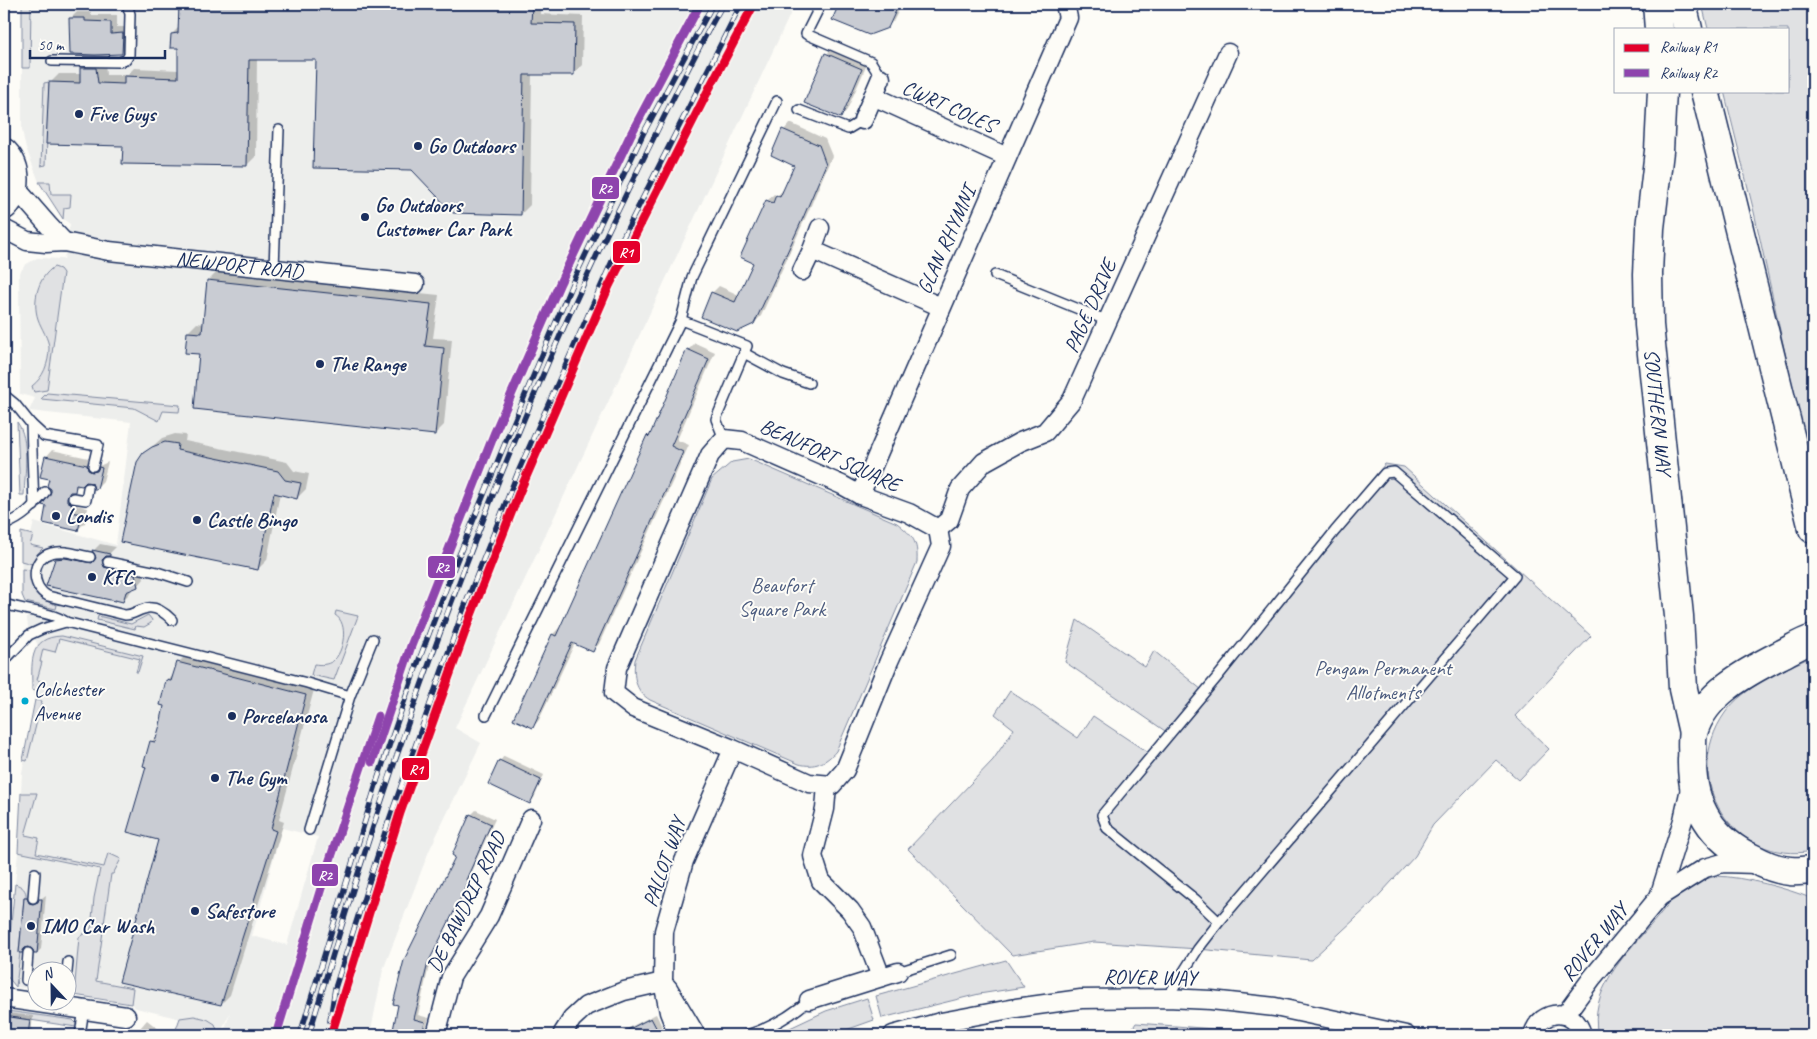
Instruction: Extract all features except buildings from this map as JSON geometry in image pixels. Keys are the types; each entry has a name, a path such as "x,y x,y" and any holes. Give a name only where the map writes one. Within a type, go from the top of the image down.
{"main road":[{"path":"1657,4 1659,28"},
{"path":"1682,4 1688,28"},
{"name":"SOUTHERN WAY","path":"1662,92 1659,151 1650,228 1648,274 1649,325 1679,616 1683,689 1693,733"},
{"path":"1705,92 1813,530"},
{"path":"5,151 13,168 6,208"},
{"path":"1813,639 1749,670 1724,688 1702,715 1693,733 1692,777 1698,800 1708,822 1720,838 1744,855 1765,864 1790,871 1813,870"}],"street":[{"name":"GLAN RHYMNI","path":"860,494 1068,18 1065,4"},
{"name":"PAGE DRIVE","path":"938,529 949,520 960,488 984,462 1020,442 1045,432 1072,400 1228,53"},
{"name":"CWRT COLES","path":"863,120 881,78"},
{"name":"CWRT COLES","path":"873,96 1007,157"},
{"name":"NEWPORT ROAD","path":"6,208 27,241 64,242 109,251 416,284"},
{"path":"6,208 48,226 64,242"},
{"path":"802,271 820,228"},
{"path":"812,250 941,307"},
{"path":"724,439 710,455 617,668 614,693 633,708 730,756 809,783 832,785 845,770 889,661 941,546 938,529"},
{"name":"BEAUFORT SQUARE","path":"724,439 742,441 842,484 860,494 909,513 938,529"},
{"name":"PALLOT WAY","path":"678,1035 669,1012 664,982 664,931 684,861 730,756"},
{"path":"1659,897 1683,820 1692,777"},
{"path":"810,1000 889,975 862,927 850,910 821,881 813,856 825,809 827,785"},
{"name":"DE BAWDRIP ROAD","path":"436,1035 451,976 489,916 530,819"},
{"path":"1659,897 1705,868 1723,863 1765,864"},
{"name":"ROVER WAY","path":"1565,1015 1592,978 1659,897"},
{"path":"565,1035 563,1033 572,1019 586,1006 624,991 664,982 696,1035"},
{"path":"4,998 126,1016"},
{"name":"ROVER WAY","path":"893,1035 941,1022 1016,1008 1081,999 1167,998 1275,1007 1406,1035"},
{"path":"1533,1035 1536,1027 1545,1018 1558,1014 1565,1015 1577,1024 1582,1035"}],"lane":[{"path":"52,61 119,62 126,60 129,55 130,14 128,4"},
{"path":"821,4 806,34 871,62 881,78"},
{"path":"486,715 681,320 692,278 777,101"},
{"path":"800,110 848,129 863,120"},
{"path":"274,268 279,130"},
{"path":"995,275 1108,321"},
{"path":"681,320 747,346 716,419 724,439"},
{"path":"744,353 783,374 809,383"},
{"path":"4,395 16,404 31,424 44,436 98,445 93,466"},
{"path":"31,424 34,506"},
{"path":"1167,998 1198,949 1219,922 1515,576 1394,472 1385,473 1378,480 1329,538 1220,675 1102,815 1107,828 1196,900 1219,922"},
{"path":"73,498 86,500 88,488"},
{"path":"4,525 17,520 34,506 45,492"},
{"path":"90,557 61,551 49,553 38,563 35,576 38,588 48,596 125,615 131,615 146,608 158,610 172,620"},
{"path":"108,562 157,572 188,582"},
{"path":"4,604 22,610 58,616 66,622 307,683 350,696"},
{"path":"4,661 29,635 66,622"},
{"path":"308,830 350,696 373,639"},
{"path":"33,898 35,874"},
{"path":"28,953 26,980 28,980"},
{"path":"889,975 951,955"},
{"path":"747,1035 758,1032 796,1012 810,1000"},
{"path":"80,1035 84,1009"}],"shaded area":[{"path":"22,4 795,4 455,728 481,743 429,851 383,970 370,1035 223,1035 230,1013 222,1029 136,1008 131,1004 78,996 78,962 28,962 28,989 16,987 6,975 18,852 22,772 35,717 33,671 39,647 28,627 25,602 22,595 21,532 31,534 34,522 116,545 131,422 29,411 35,398 20,394 19,274 25,265 37,258 64,259 70,224 63,219 39,182 25,145 22,129","holes":["282,828 318,837 287,945 252,936"]}],"green space":[{"path":"22,4 31,4 30,68 22,68"},
{"path":"1702,4 1813,4 1813,472 1754,212 1724,92 1790,92 1790,28 1708,28"},
{"path":"49,82 46,165 41,166 44,83"},
{"path":"39,182 50,182 51,194 71,194 70,207 64,208 63,219"},
{"path":"54,267 60,269 63,273 47,390 34,392 32,386 45,370 49,348 36,312 36,297 40,283 48,271"},
{"path":"47,393 180,405 179,412 163,411 159,421 134,408 41,399"},
{"path":"17,422 24,438 25,447 24,495 20,495"},
{"name":"Beaufort Square Park","path":"749,459 897,523 911,536 917,549 917,562 836,751 828,759 815,765 799,764 650,700 641,692 636,683 634,672 635,660 712,479 732,462"},
{"name":"Pengam Permanent Allotments","path":"1385,464 1404,467 1591,636 1515,716 1549,749 1519,780 1496,760 1433,825 1415,856 1371,904 1311,960 1198,949 1094,942 1012,955 908,849 993,760 1014,729 995,714 1010,691 1078,738 1093,716 1150,754 1168,733 1065,662 1077,620 1145,667 1154,651 1202,690 1317,545"},
{"path":"21,532 33,535 30,545 43,548 37,554 32,564 21,561"},
{"path":"22,569 31,570 32,583 36,593 44,600 57,605 56,609 25,602 22,595"},
{"path":"336,611 358,616 334,680 311,675 314,664 324,664 333,661 340,651 343,631 342,624 335,615"},
{"path":"148,615 152,620 151,623 144,627 136,626 135,629 97,620 98,616 131,624"},
{"path":"62,636 143,656 138,672 136,672 140,659 59,639 55,652 43,649 37,680 41,681 38,692 32,690 32,662 37,647 43,641"},
{"path":"1813,656 1813,851 1785,852 1759,845 1738,832 1722,813 1711,790 1708,765 1712,739 1725,713 1733,704 1753,687"},
{"path":"35,700 42,701 27,761 23,760"},
{"path":"21,793 37,793 25,835 39,838 36,853 104,867 108,853 121,859 113,874 111,874 96,981 133,988 131,1004 78,996 77,962 79,937 91,929 94,898 100,869 18,852"},
{"path":"1716,876 1740,878 1791,891 1813,899 1813,1035 1598,1035 1596,1019 1598,1004 1610,975 1619,962 1678,894 1691,885"},
{"path":"15,884 24,889 26,893 16,987 6,975"},
{"path":"1006,960 1024,987 979,994 882,1018 876,996"},
{"path":"867,998 874,1020 832,1035 775,1035 826,1011"},
{"path":"4,1012 73,1020 76,1023 76,1027 4,1016"},
{"path":"194,1016 207,1019 215,1024 216,1035 174,1035 180,1018"},
{"path":"1136,1023 1241,1031 1272,1035 1128,1035"}],"railway":[{"path":"300,1035 378,778 413,676 455,565 574,279 643,134 713,4"},
{"path":"309,1035 342,925 413,707 452,599 494,492 584,281 677,90 723,4"},
{"path":"330,1021 335,988 387,826 464,608 518,472 622,239 741,4"},
{"path":"331,1035 400,813 471,615 519,493 609,286 754,4"}],"rail line":[{"name":"R2","path":"372,762 411,646 495,432 560,283 630,136 700,4"},
{"name":"R1","path":"331,1035 400,813 471,615 519,493 609,286 754,4"},
{"name":"R2","path":"276,1035 326,872 378,716"}],"place":[{"name":"Five Guys","path":"79,114"},
{"name":"Go Outdoors","path":"418,146"},
{"name":"Go Outdoors Customer Car Park","path":"365,217"},
{"name":"The Range","path":"320,364"},
{"name":"Londis","path":"56,516"},
{"name":"Castle Bingo","path":"197,520"},
{"name":"KFC","path":"92,577"},
{"name":"Colchester Avenue","path":"25,701"},
{"name":"Porcelanosa","path":"232,716"},
{"name":"The Gym","path":"215,778"},
{"name":"Safestore","path":"195,911"},
{"name":"IMO Car Wash","path":"31,926"}]}
